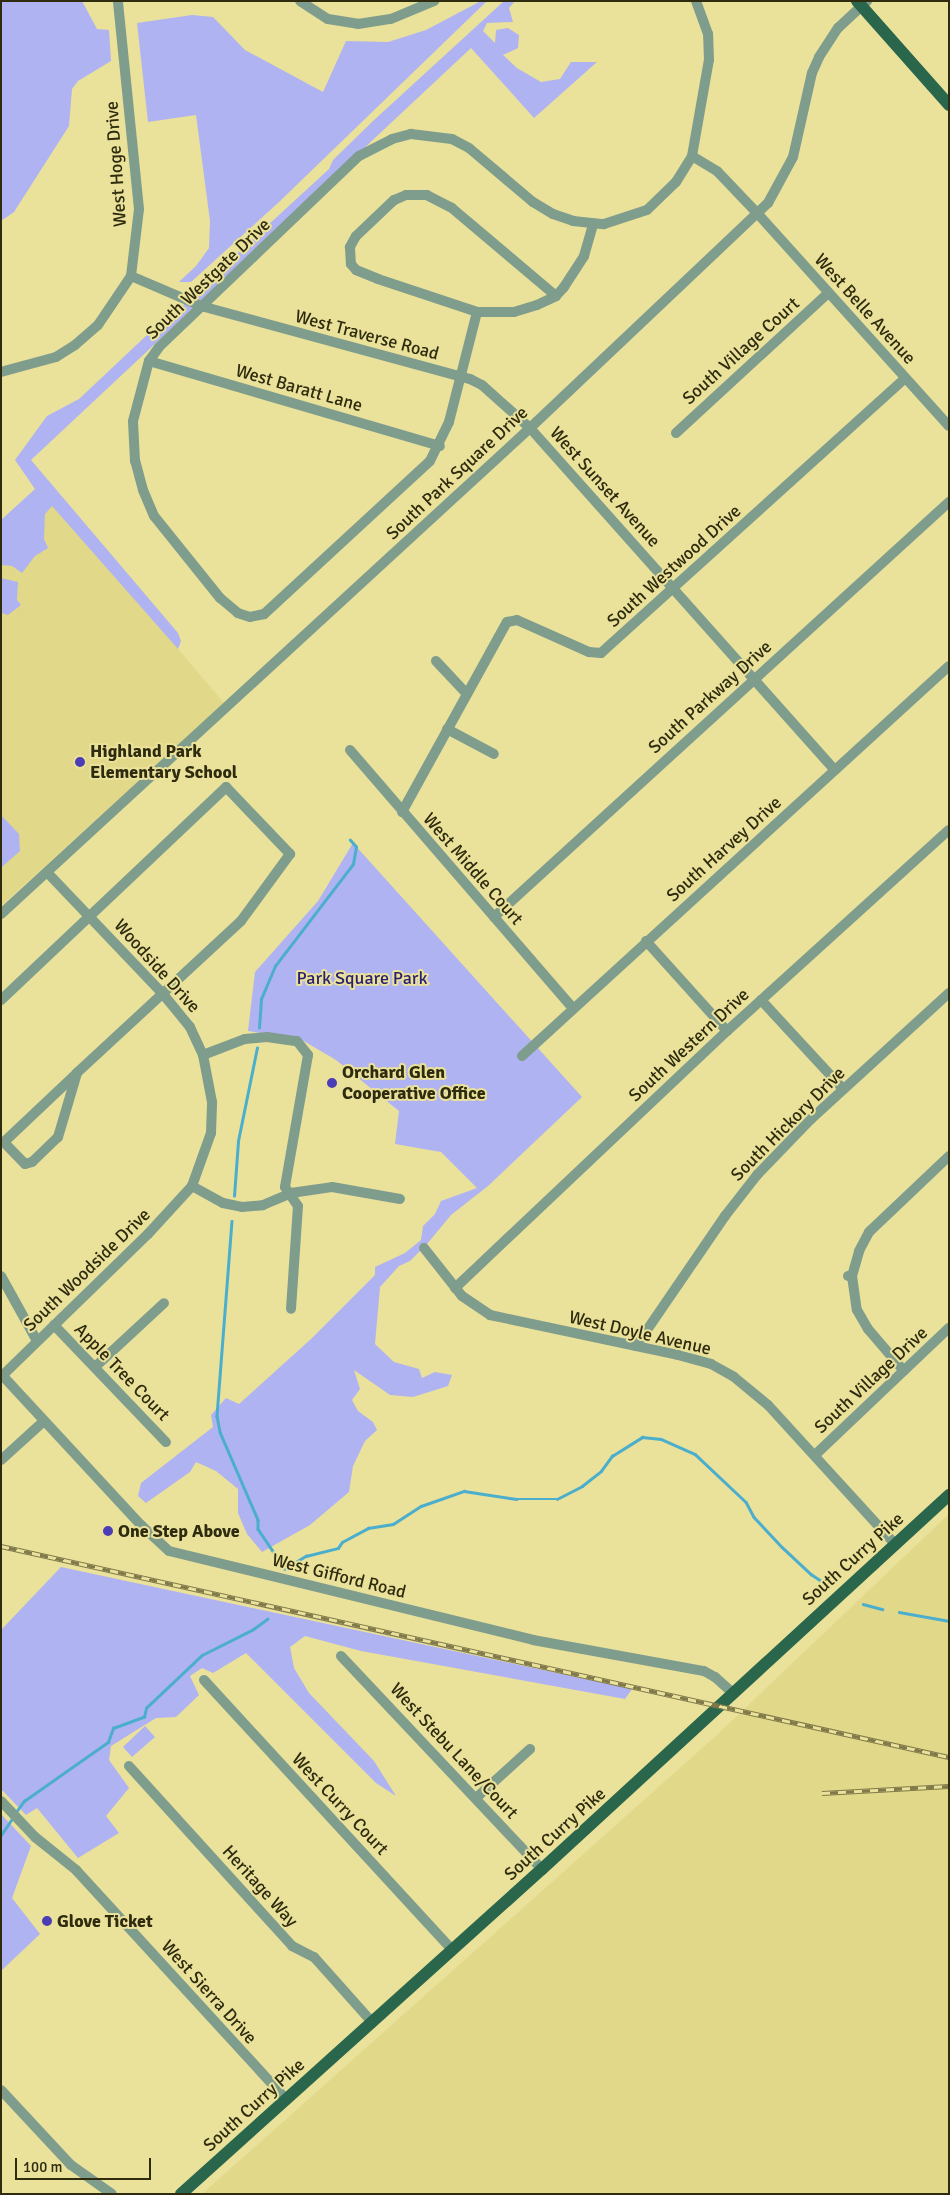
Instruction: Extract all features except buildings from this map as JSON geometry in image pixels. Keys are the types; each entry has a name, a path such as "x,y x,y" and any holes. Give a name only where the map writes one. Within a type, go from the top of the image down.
{"main road":[{"path":"862,3 949,105"},
{"name":"South Curry Pike","path":"181,2194 542,1869 949,1496"}],"street":[{"name":"West Hoge Drive","path":"1,372 56,357 75,344 98,325 131,276 139,209 118,1"},
{"path":"300,1 328,19 358,24 391,19 434,1"},
{"path":"556,296 452,208 427,195 406,195 394,200 356,236 349,255 356,270 477,312 514,312 556,296 584,256 593,224 647,210 676,182 692,156 709,60 708,34 696,1"},
{"name":"South Park Square Drive","path":"1,914 530,428 758,214 786,173 819,57 838,28 862,3"},
{"name":"South Westgate Drive","path":"477,312 440,446 415,477 264,614 250,617 238,613 220,598 154,516 143,490 132,440 139,391 150,361 172,333 359,156 378,144 411,134 452,139 469,148 547,210 593,224"},
{"path":"692,156 717,171 758,214"},
{"name":"West Belle Avenue","path":"758,214 949,426"},
{"name":"West Traverse Road","path":"131,276 182,296 201,306 460,377 482,386 530,428"},
{"name":"South Village Court","path":"676,433 828,293"},
{"name":"West Baratt Lane","path":"150,361 440,446"},
{"name":"South Westwood Drive","path":"402,812 504,625 510,620 517,620 597,654 605,650 905,378"},
{"name":"West Sunset Avenue","path":"530,428 835,770"},
{"name":"South Parkway Drive","path":"494,917 949,502"},
{"path":"436,660 466,694"},
{"name":"South Harvey Drive","path":"522,1056 949,666"},
{"path":"448,728 494,754"},
{"name":"West Middle Court","path":"350,750 573,1008"},
{"path":"1,1000 226,787 290,854 241,921 4,1142 25,1164 32,1162 58,1137 77,1074"},
{"name":"South Western Drive","path":"455,1288 727,1031 949,830"},
{"name":"Woodside Drive","path":"47,872 163,994 190,1027 203,1055 212,1102 211,1133 192,1186"},
{"path":"646,941 727,1031"},
{"name":"South Hickory Drive","path":"636,1346 744,1191 795,1135 949,993"},
{"path":"761,1000 843,1089"},
{"path":"203,1055 245,1039 267,1037 297,1041 308,1055 286,1188 298,1206 291,1309"},
{"path":"904,1371 868,1329 857,1310 850,1276 859,1251 869,1232 949,1156"},
{"path":"192,1186 223,1203 242,1207 263,1205 290,1193 332,1187 400,1199"},
{"name":"South Woodside Drive","path":"2,1374 148,1234 192,1186"},
{"name":"West Doyle Avenue","path":"424,1248 455,1288 480,1311 502,1320 636,1346 704,1362 734,1377 756,1393 895,1544"},
{"path":"1,1276 37,1341"},
{"path":"95,1367 164,1303"},
{"name":"Apple Tree Court","path":"54,1325 166,1442"},
{"name":"South Village Drive","path":"815,1455 949,1328"},
{"name":"West Gifford Road","path":"2,1374 44,1421 169,1551 533,1640 704,1671 715,1676 733,1693"},
{"path":"1,1460 44,1421"},
{"name":"West Stebu Lane/Court","path":"342,1656 542,1869"},
{"name":"West Curry Court","path":"204,1680 452,1950"},
{"path":"476,1798 530,1749"},
{"name":"Heritage Way","path":"129,1766 292,1946 314,1957 372,2022"},
{"name":"West Sierra Drive","path":"2,1802 18,1820 72,1865 286,2100"},
{"path":"1,2090 72,2164 112,2194"}],"shaded area":[{"name":"Highland Park Elementary School","path":"52,501 224,703 1,906 1,546"},
{"path":"949,1514 949,2194 202,2194 718,1734"}],"green space":[{"path":"1,1 82,1 97,29 109,30 111,61 78,81 72,89 69,126 14,212 1,221"},
{"path":"481,1 487,1 278,203 191,282 179,282 196,266 209,248 210,221 196,115 148,122 137,23 192,15 213,17 245,50 323,92 346,41 388,42 426,30"},
{"path":"504,1 515,1 509,8 513,22 487,23 483,31 495,43 496,30 508,28 519,35 518,48 503,55 517,68 541,82 560,79 571,62 597,62 534,118 471,48 31,460 178,633 181,641 178,649 52,506 45,514 44,539 48,548 35,556 22,573 12,566 1,565 1,520 35,489 15,460 47,416 79,399 164,319 179,310 193,294 329,169 333,160 373,121"},
{"path":"1,578 18,582 17,600 21,605 8,615 1,613"},
{"path":"1,815 19,834 20,851 2,867"},
{"name":"Park Square Park","path":"353,843 582,1097 488,1186 451,1215 427,1244 410,1261 399,1266 380,1287 375,1344 394,1362 419,1369 422,1378 435,1372 452,1375 448,1386 413,1397 390,1395 354,1370 360,1389 352,1400 358,1411 373,1422 377,1430 365,1441 353,1466 349,1492 310,1525 262,1552 247,1534 238,1513 238,1489 216,1471 196,1462 190,1472 146,1503 138,1496 141,1483 213,1427 211,1415 226,1398 239,1404 311,1339 375,1275 375,1267 405,1253 421,1240 423,1226 435,1214 441,1201 477,1188 441,1152 395,1144 399,1111 336,1060 302,1040 248,1031 255,972 318,901"},
{"path":"61,1567 632,1689 625,1699 361,1651 305,1636 290,1647 294,1668 309,1693 374,1761 396,1796 376,1783 246,1653 213,1673 202,1668 190,1676 199,1695 176,1717 156,1718 111,1746 109,1760 129,1788 106,1816 119,1833 78,1858 37,1808 26,1815 1,1789 1,1630"},
{"path":"145,1726 155,1737 132,1757 123,1747"},
{"path":"1,1814 31,1846 12,1898 40,1934 1,1971"}],"waterway":[{"path":"259,1028 261,999 275,966 353,864 356,847 350,840"},
{"path":"234,1196 238,1141 257,1048"},
{"path":"232,1221 217,1416 220,1432 258,1520 258,1529 273,1551"},
{"path":"284,1569 306,1556 338,1548 342,1542 368,1528 393,1524 421,1506 464,1491 516,1499 557,1499 582,1486 601,1471 612,1456 642,1437 661,1439 695,1454 746,1502 754,1517 782,1547 811,1574 829,1586"},
{"path":"863,1604 882,1609"},
{"path":"899,1612 949,1621"},
{"path":"16,1812 24,1801 108,1742 113,1728 144,1717 146,1708 202,1655 252,1630 267,1619"},
{"path":"1,1835 13,1817"}],"railway":[{"path":"1,1546 949,1757"},
{"path":"822,1793 949,1786"}],"place":[{"name":"Highland Park Elementary School","path":"80,762"},
{"name":"Orchard Glen Cooperative Office","path":"332,1083"},
{"name":"One Step Above","path":"108,1531"},
{"name":"Glove Ticket","path":"47,1921"}]}
